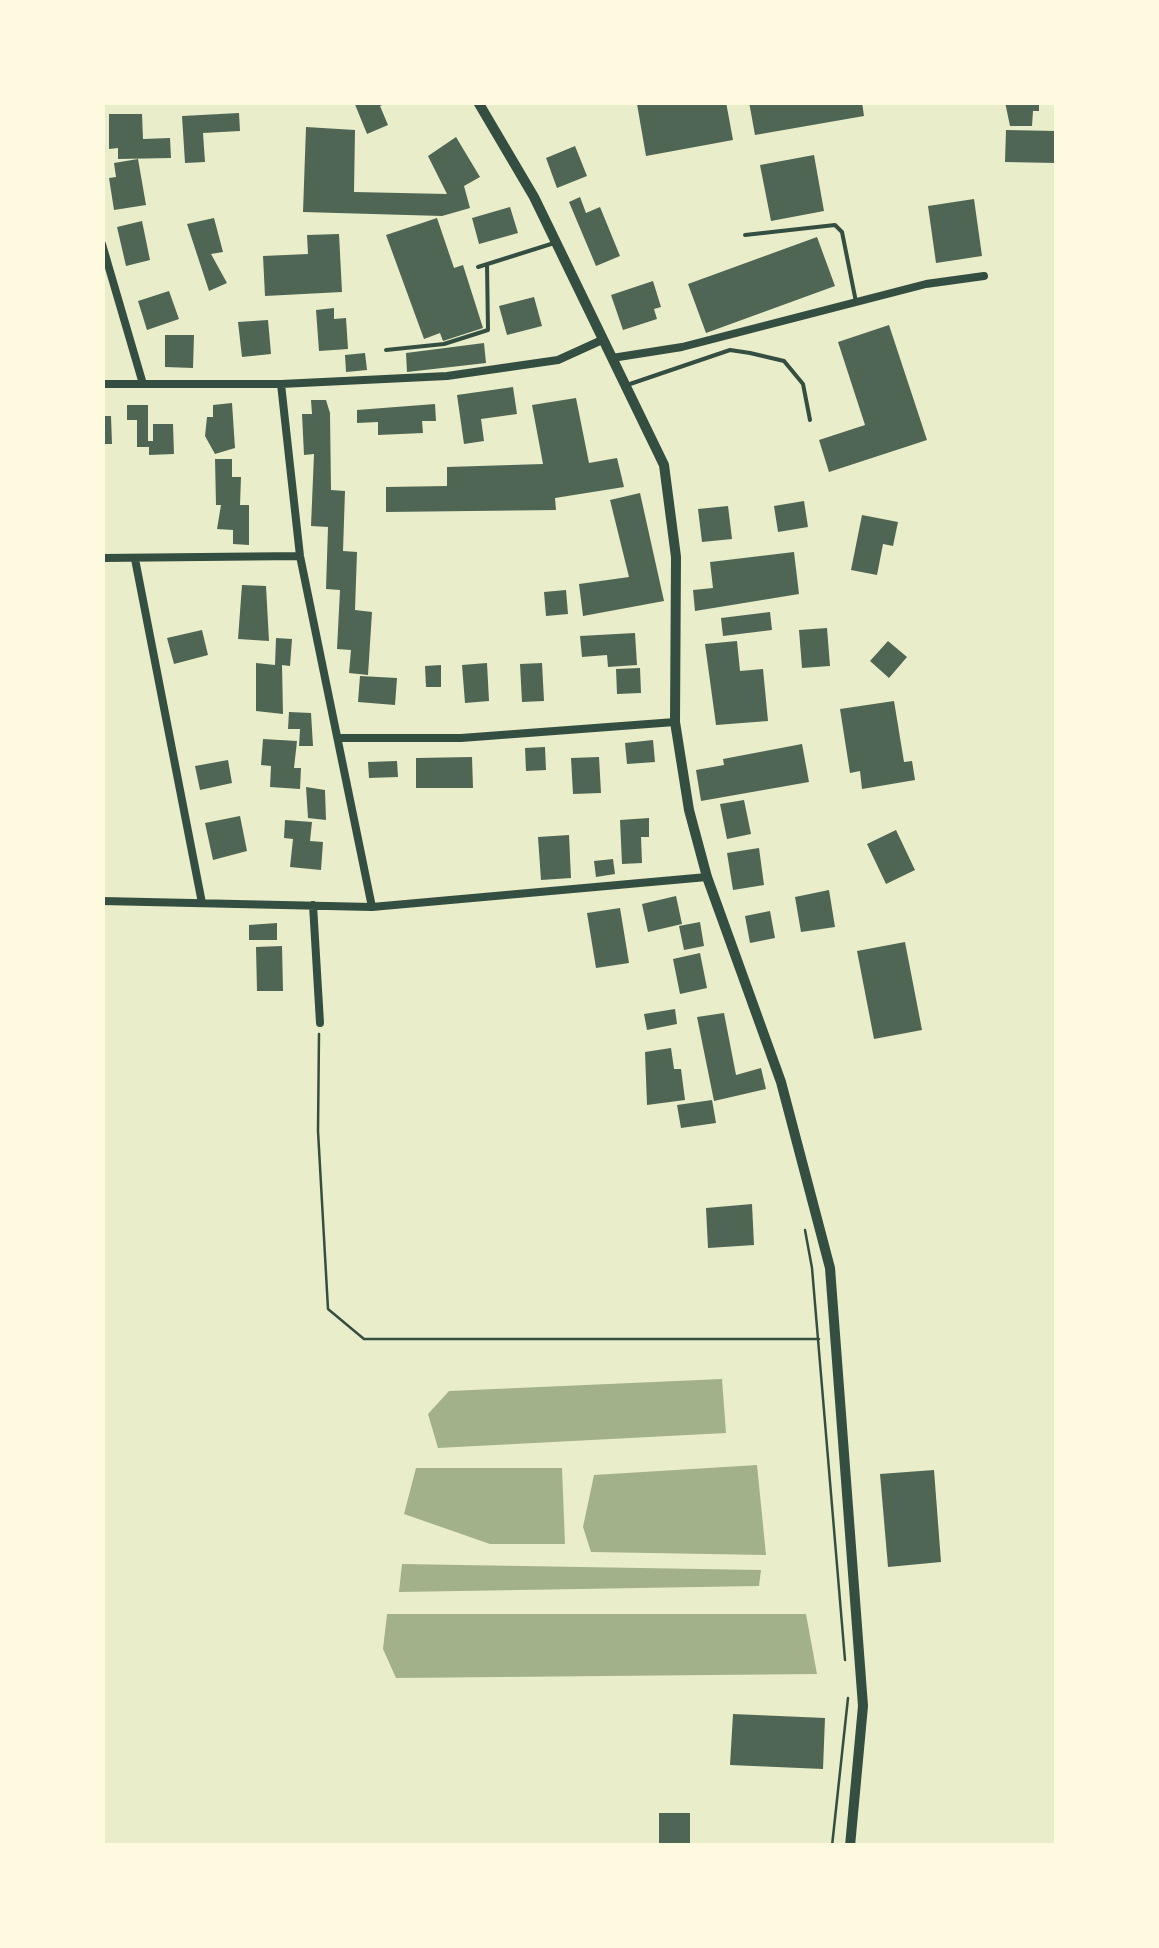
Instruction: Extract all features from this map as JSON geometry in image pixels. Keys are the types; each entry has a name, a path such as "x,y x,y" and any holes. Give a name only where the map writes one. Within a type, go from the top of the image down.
{"street":[{"path":"478,102 556,242 664,465 674,529 675,722 689,810 707,877 796,1135 830,1268 862,1706 850,1846"},
{"path":"102,244 144,384"},
{"path":"612,358 682,348 926,284 984,276"},
{"path":"102,384 281,384 465,373 558,360 602,340"},
{"path":"281,384 300,556 372,907"},
{"path":"102,558 300,556"},
{"path":"135,558 202,903"},
{"path":"340,738 461,738 675,722"},
{"path":"102,901 372,907 707,877"},
{"path":"313,905 320,1023"}],"lane":[{"path":"745,235 835,225 842,232 856,302"},
{"path":"478,267 556,242"},
{"path":"386,350 444,344 488,330 487,264"},
{"path":"626,386 730,350 750,353 784,361 804,384 810,420"}],"path":[{"path":"320,1023 318,1131 328,1309 364,1339 834,1340"},
{"path":"804,1230 812,1268 846,1676"},
{"path":"832,1846 848,1693"}],"shaded area":[{"path":"722,1379 726,1433 438,1448 428,1414 449,1391"},
{"path":"757,1465 766,1555 591,1552 583,1527 594,1475"},
{"path":"416,1468 562,1468 565,1544 490,1544 404,1514"},
{"path":"402,1564 761,1570 759,1586 399,1592"},
{"path":"387,1614 806,1614 817,1674 396,1678 383,1649"}],"building":[{"path":"354,102 389,102 380,106 388,125 367,134"},
{"path":"726,102 733,140 646,156 637,104"},
{"path":"749,102 862,102 864,116 755,135"},
{"path":"1005,102 1039,102 1039,111 1033,111 1032,126 1010,126"},
{"path":"239,113 240,131 203,133 205,162 185,163 182,116"},
{"path":"109,114 142,114 143,139 170,138 171,158 118,159 118,148 109,149"},
{"path":"306,127 355,130 354,192 447,194 428,156 456,137 480,177 464,186 470,208 442,216 303,212"},
{"path":"1006,130 1056,131 1056,163 1005,162"},
{"path":"575,146 587,176 557,188 546,158"},
{"path":"814,155 824,211 771,221 760,165"},
{"path":"138,159 146,205 114,210 109,178 116,177 114,163"},
{"path":"580,197 586,213 600,207 620,256 596,266 569,202"},
{"path":"974,199 982,256 936,263 928,206"},
{"path":"510,207 518,233 479,244 472,218"},
{"path":"214,218 223,252 211,254 227,283 209,291 187,224"},
{"path":"437,218 454,268 463,265 483,328 443,341 440,333 424,339 386,235"},
{"path":"142,221 150,260 126,266 117,227"},
{"path":"339,234 342,292 265,296 263,256 308,254 307,235"},
{"path":"817,237 835,286 706,333 688,284"},
{"path":"653,281 661,307 654,309 657,319 623,330 611,295"},
{"path":"169,291 179,319 147,330 138,301"},
{"path":"534,297 542,326 507,335 499,306"},
{"path":"334,308 334,319 346,318 348,349 319,351 316,310"},
{"path":"268,320 271,354 242,357 238,322"},
{"path":"889,325 927,440 829,472 819,440 865,425 838,342"},
{"path":"165,335 194,335 193,368 165,367"},
{"path":"484,343 486,363 407,372 406,353"},
{"path":"365,353 367,370 346,372 345,355"},
{"path":"513,387 517,414 481,419 484,441 464,444 457,395"},
{"path":"576,398 589,463 617,458 624,487 555,498 556,510 386,512 386,487 447,486 447,467 543,464 532,405"},
{"path":"311,400 326,400 330,413 331,490 345,491 343,551 357,552 355,610 372,612 368,675 349,673 351,650 337,649 340,590 326,589 328,527 311,526 314,454 304,455 302,414 312,414"},
{"path":"232,403 235,448 215,454 205,436 207,417 213,417 213,405"},
{"path":"435,404 436,421 422,421 423,433 378,435 378,422 357,423 357,410"},
{"path":"127,405 148,405 148,441 153,441 153,424 173,424 174,454 149,455 149,447 137,447 137,420 127,420"},
{"path":"102,416 111,416 112,444 102,444"},
{"path":"215,459 232,459 232,477 241,477 240,505 249,505 249,545 233,544 233,530 217,529 221,505 216,505"},
{"path":"640,493 664,601 583,616 579,584 629,577 610,500"},
{"path":"804,501 808,527 778,532 774,506"},
{"path":"728,506 732,539 702,542 698,509"},
{"path":"862,515 898,522 893,546 883,544 877,575 851,570"},
{"path":"794,552 799,594 695,611 693,590 713,588 710,562"},
{"path":"242,585 266,586 269,641 238,639"},
{"path":"566,590 568,614 546,616 544,592"},
{"path":"770,612 772,630 723,636 721,618"},
{"path":"827,628 830,666 802,668 799,630"},
{"path":"202,630 208,655 174,664 167,638"},
{"path":"635,633 637,665 608,667 607,655 582,657 580,636"},
{"path":"276,638 292,639 290,666 282,665 283,714 256,711 256,663 275,665"},
{"path":"737,641 740,671 763,669 768,721 716,725 705,644"},
{"path":"888,641 907,657 889,678 870,661"},
{"path":"487,663 489,701 465,703 462,665"},
{"path":"542,663 544,701 522,702 520,664"},
{"path":"441,665 441,687 426,687 425,666"},
{"path":"640,668 641,693 617,694 616,669"},
{"path":"360,676 397,678 395,705 358,702"},
{"path":"894,701 904,762 912,761 915,780 862,789 860,771 850,773 840,709"},
{"path":"289,712 311,713 313,746 299,746 300,729 288,729"},
{"path":"263,739 297,741 294,768 301,768 300,789 270,787 271,766 261,765"},
{"path":"653,740 655,762 627,764 625,743"},
{"path":"802,744 809,782 701,801 696,770 724,765 723,759"},
{"path":"545,747 546,770 526,771 525,748"},
{"path":"472,757 473,788 416,788 416,758"},
{"path":"599,757 601,793 573,794 571,758"},
{"path":"228,760 232,783 200,790 195,766"},
{"path":"397,761 398,777 369,778 368,762"},
{"path":"306,787 325,790 326,820 308,818"},
{"path":"744,800 751,834 727,839 720,804"},
{"path":"240,816 247,851 213,860 205,823"},
{"path":"649,818 649,837 641,837 642,863 622,864 620,820"},
{"path":"285,820 312,822 310,841 323,842 321,870 290,867 293,839 284,838"},
{"path":"896,830 915,870 886,884 867,844"},
{"path":"569,835 571,878 541,880 538,837"},
{"path":"759,848 764,885 733,890 727,853"},
{"path":"613,859 615,874 596,877 594,861"},
{"path":"829,890 835,927 801,932 795,897"},
{"path":"676,896 682,924 648,932 642,904"},
{"path":"620,908 629,963 596,968 587,913"},
{"path":"770,911 775,938 750,943 745,916"},
{"path":"700,922 704,946 684,950 679,926"},
{"path":"277,923 277,940 249,940 249,925"},
{"path":"905,942 922,1030 874,1039 857,951"},
{"path":"282,946 283,991 257,991 256,947"},
{"path":"700,953 707,988 680,994 673,959"},
{"path":"675,1009 677,1024 647,1030 644,1014"},
{"path":"724,1013 736,1075 761,1068 766,1089 714,1101 697,1017"},
{"path":"671,1048 674,1069 681,1069 685,1100 647,1105 645,1052"},
{"path":"712,1100 716,1123 681,1128 677,1105"},
{"path":"752,1204 754,1245 708,1248 706,1208"},
{"path":"934,1470 941,1562 888,1567 880,1474"},
{"path":"733,1714 825,1718 823,1769 730,1765"},
{"path":"659,1813 690,1813 690,1846 659,1846"}]}
